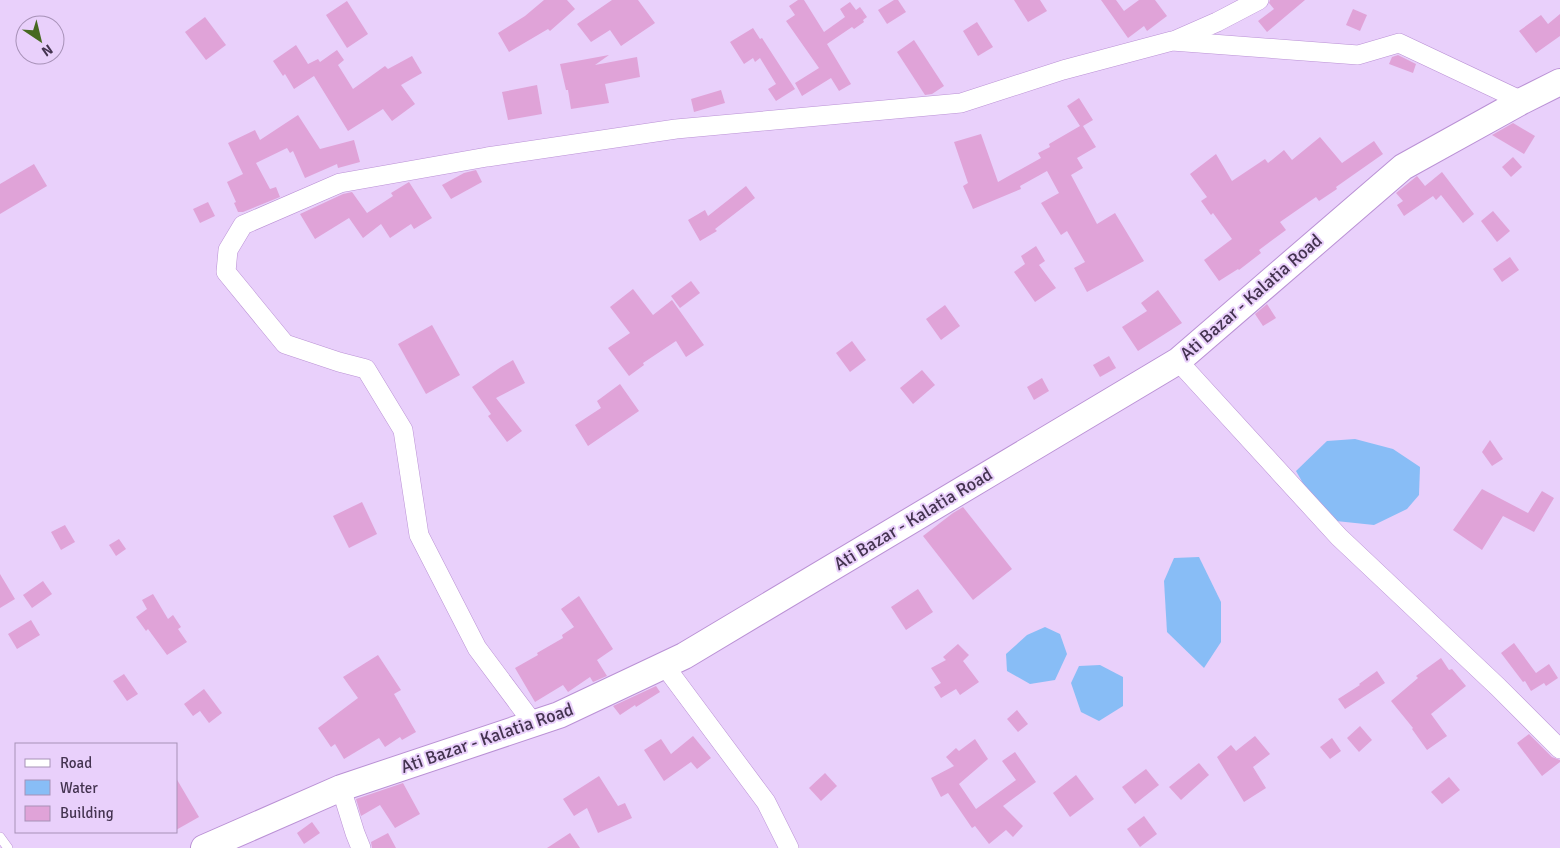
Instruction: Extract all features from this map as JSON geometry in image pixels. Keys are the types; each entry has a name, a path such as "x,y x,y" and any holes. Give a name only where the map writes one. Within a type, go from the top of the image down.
{"main road":[{"name":"Ati Bazar - Kalatia Road","path":"204,848 342,788 533,723 559,716 684,656 1178,361 1403,167 1560,82"}],"street":[{"path":"533,723 477,648 419,536 403,430 366,368 339,362 285,344 226,272 228,250 243,225 340,183 487,157 676,130 961,103 1063,70 1172,41 1217,22 1259,0"},
{"path":"1172,41 1358,55 1399,43 1522,101"},
{"path":"1178,361 1339,537 1498,687 1560,749"},
{"path":"664,665 766,802 788,848"},
{"path":"342,788 355,833 362,848"}],"lane":[{"path":"0,837 8,848"}],"water":[{"path":"1355,439 1393,449 1420,467 1419,495 1407,509 1374,525 1336,521 1317,508 1296,471 1327,441"},
{"path":"1199,557 1221,602 1221,642 1204,668 1167,632 1164,581 1174,558"},
{"path":"1045,627 1060,634 1067,654 1055,680 1030,684 1007,671 1006,654 1027,635"},
{"path":"1100,665 1123,677 1123,706 1099,721 1081,712 1071,683 1079,666"}],"building":[{"path":"544,0 567,0 575,9 550,31 548,29 509,52 498,33 525,16"},
{"path":"612,0 638,0 655,23 621,46 610,30 591,42 577,24"},
{"path":"798,0 804,0 824,32 845,17 840,9 850,2 856,10 860,7 867,17 863,20 864,22 854,29 852,27 827,44 851,84 839,91 831,78 802,96 795,83 819,68 786,21 795,15 789,6"},
{"path":"894,0 898,0 906,12 887,24 878,10"},
{"path":"1014,0 1040,0 1047,11 1028,22"},
{"path":"1101,0 1116,0 1124,11 1139,0 1155,0 1167,16 1147,31 1144,26 1128,38"},
{"path":"1270,0 1305,0 1267,32 1258,21 1274,9 1269,3"},
{"path":"347,1 368,34 347,48 326,15"},
{"path":"1353,9 1367,15 1360,31 1346,25"},
{"path":"1560,14 1560,36 1536,53 1519,31 1541,15 1548,24"},
{"path":"205,17 226,45 206,60 185,32"},
{"path":"977,22 993,47 978,56 963,31"},
{"path":"753,28 760,39 762,38 795,89 776,101 768,89 776,84 760,58 755,62 753,58 744,64 730,42"},
{"path":"914,40 944,86 932,94 925,95 897,52"},
{"path":"296,45 308,64 318,59 320,62 337,50 344,60 338,65 353,89 385,66 388,69 412,56 422,73 401,85 415,104 392,121 383,109 348,131 314,76 294,89 285,74 283,76 273,61"},
{"path":"609,55 595,65 637,57 640,77 605,84 609,103 571,109 568,90 566,90 560,64"},
{"path":"1398,55 1416,64 1413,73 1389,64 1392,57"},
{"path":"537,85 542,114 508,120 502,92"},
{"path":"721,90 725,103 694,112 691,99"},
{"path":"1079,98 1093,120 1083,126 1096,147 1077,158 1083,168 1071,175 1097,224 1115,213 1144,261 1087,292 1074,268 1085,262 1067,231 1061,235 1041,203 1059,193 1047,171 1020,186 1021,189 973,209 963,186 968,183 954,142 981,134 998,182 1041,158 1038,153 1050,147 1049,144 1080,126 1067,106"},
{"path":"298,115 320,149 354,140 360,162 338,168 337,164 305,178 293,151 290,153 287,148 256,163 270,189 276,187 280,197 243,212 238,212 234,203 236,202 227,182 243,174 228,143 255,130 260,140"},
{"path":"1513,123 1535,136 1524,154 1492,135"},
{"path":"1320,137 1342,163 1374,141 1383,154 1319,201 1316,197 1280,222 1286,230 1259,250 1261,253 1239,270 1219,281 1204,260 1232,239 1213,213 1211,215 1201,201 1207,197 1190,174 1216,154 1232,181 1265,159 1268,163 1284,150 1292,160"},
{"path":"1513,157 1522,167 1511,177 1502,167"},
{"path":"34,164 47,186 0,214 0,184"},
{"path":"476,170 482,182 451,199 442,185 464,173"},
{"path":"1442,172 1474,214 1463,223 1441,195 1436,200 1433,196 1404,216 1397,205 1403,201 1396,193 1417,176 1425,186"},
{"path":"409,182 432,218 414,229 411,224 390,238 381,224 363,238 349,218 315,239 300,214 343,194 352,192 367,213 393,196 391,193"},
{"path":"746,186 755,198 715,229 717,231 700,241 688,220 705,210 708,216"},
{"path":"208,202 215,216 200,223 193,209"},
{"path":"1493,211 1510,231 1497,242 1481,221"},
{"path":"1036,246 1045,261 1039,265 1056,288 1035,302 1014,272 1025,264 1021,256"},
{"path":"1510,257 1519,270 1502,282 1493,269"},
{"path":"691,281 700,293 680,308 671,296"},
{"path":"633,289 653,315 672,300 704,345 686,357 676,341 643,363 644,365 629,376 608,348 630,333 610,307"},
{"path":"1158,290 1182,323 1138,351 1122,327 1147,311 1141,303"},
{"path":"1267,304 1276,318 1263,326 1255,314"},
{"path":"945,305 960,326 941,340 926,319"},
{"path":"432,325 460,375 426,394 398,344"},
{"path":"852,341 866,360 850,372 836,353"},
{"path":"1109,356 1116,368 1100,377 1093,365"},
{"path":"513,360 525,383 496,398 522,431 507,442 488,416 491,414 472,387"},
{"path":"922,370 935,385 913,404 900,388"},
{"path":"1042,378 1049,391 1034,400 1027,387"},
{"path":"620,384 639,411 588,446 575,425 601,408 597,401"},
{"path":"1490,440 1503,459 1492,466 1482,452"},
{"path":"1482,489 1528,513 1542,491 1554,498 1534,532 1503,516 1482,550 1453,530"},
{"path":"362,502 377,534 349,548 333,516"},
{"path":"963,507 1012,569 973,600 923,536"},
{"path":"65,525 75,542 61,550 51,532"},
{"path":"119,539 126,549 116,556 109,545"},
{"path":"0,574 15,599 0,608"},
{"path":"43,581 52,594 32,608 23,595"},
{"path":"918,589 933,612 906,630 891,607"},
{"path":"153,594 168,619 173,615 181,627 178,629 187,642 167,655 148,629 146,631 136,617 147,609 142,600"},
{"path":"579,596 613,649 597,660 607,676 593,682 590,677 568,692 563,685 535,702 515,668 563,638 562,635 574,627 561,609"},
{"path":"31,620 40,635 17,649 8,634"},
{"path":"1514,643 1536,673 1549,664 1558,678 1546,686 1544,683 1531,691 1501,653"},
{"path":"958,644 969,655 963,661 979,682 960,695 956,689 941,698 934,687 941,683 931,668 946,660 943,657"},
{"path":"378,655 401,690 394,694 416,732 402,740 400,737 385,747 379,738 344,759 335,744 331,747 318,728 358,698 343,677"},
{"path":"1441,658 1449,670 1452,669 1466,686 1431,714 1447,736 1427,750 1413,728 1391,701 1418,678 1416,676"},
{"path":"1377,671 1385,683 1345,709 1338,699"},
{"path":"124,674 138,694 127,701 113,681"},
{"path":"656,686 660,692 620,715 613,706"},
{"path":"204,689 222,713 209,723 200,711 193,716 184,704"},
{"path":"1017,710 1028,724 1018,732 1007,719"},
{"path":"1360,726 1372,740 1359,752 1347,738"},
{"path":"1529,734 1552,757 1560,760 1542,776 1517,743"},
{"path":"693,736 711,758 697,769 691,762 664,781 644,750 661,739 671,754"},
{"path":"1255,736 1270,754 1253,767 1266,788 1244,802 1217,757 1231,745 1236,751"},
{"path":"1332,738 1341,751 1330,759 1320,747"},
{"path":"975,739 988,759 959,784 976,809 1016,780 1002,761 1015,752 1036,782 1003,806 1023,826 1013,837 1006,830 989,844 975,826 972,828 948,793 941,797 931,778 954,766 946,757 956,748 959,751"},
{"path":"1199,763 1209,775 1181,800 1169,787"},
{"path":"1146,769 1159,785 1135,804 1122,787"},
{"path":"825,773 837,786 821,801 809,788"},
{"path":"1076,775 1094,799 1070,817 1053,793"},
{"path":"599,776 618,806 625,803 632,818 598,833 587,808 574,816 563,799"},
{"path":"1449,777 1460,790 1442,804 1431,792"},
{"path":"178,781 199,817 178,829"},
{"path":"403,783 420,814 395,828 380,805 361,816 356,799"},
{"path":"1144,816 1157,834 1140,847 1127,829"},
{"path":"312,822 320,833 304,844 297,833"},
{"path":"388,833 396,848 372,848 371,842"},
{"path":"570,833 580,848 547,848"}]}
